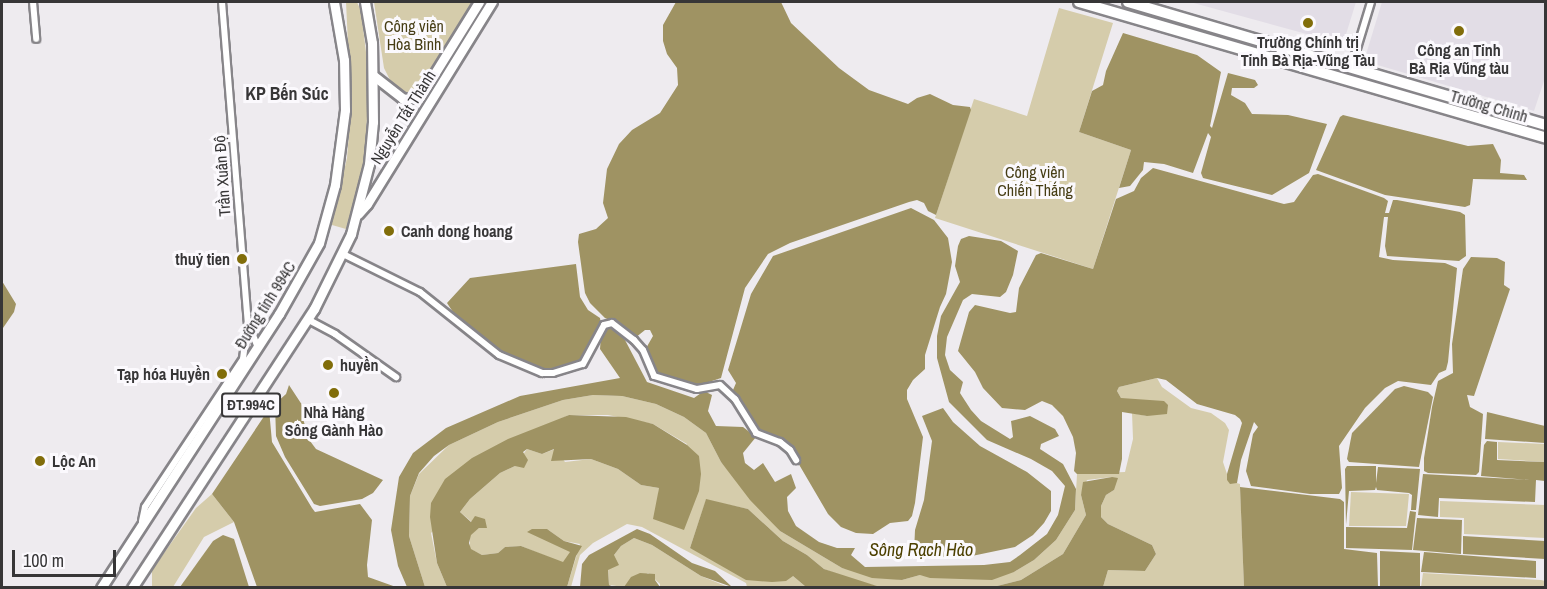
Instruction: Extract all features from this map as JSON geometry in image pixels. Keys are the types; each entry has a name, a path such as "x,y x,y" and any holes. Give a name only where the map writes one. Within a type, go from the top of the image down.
{"highway":[{"name":"Trường Chinh","path":"1079,2 1545,132"},
{"name":"Trường Chinh","path":"1128,2 1352,68 1545,132"}],"main road":[{"name":"Đường tỉnh 994C","path":"101,588 309,263 325,225 335,185 346,90 341,35 334,2"},
{"name":"ĐT.994C","path":"132,588 307,319 343,254 356,216 371,146 374,76 365,2"},
{"name":"Nguyễn Tất Thành","path":"374,76 403,99 420,97 479,2"},
{"name":"Nguyễn Tất Thành","path":"356,216 367,204 492,2"},
{"path":"420,97 430,102"}],"street":[{"path":"33,2 36,39"},
{"name":"Trần Xuân Độ","path":"222,2 248,322 257,346"},
{"path":"1352,68 1371,2"},
{"path":"343,254 420,292 499,355 542,373 553,373 583,364 604,325 612,323 643,350 654,375 697,389 720,385 735,399 756,433 780,442 790,450 796,460"},
{"path":"307,319 335,334 396,376"},
{"path":"141,524 145,507 243,359 248,322"}],"shaded area":[{"name":"Trường Chính trị Tỉnh Bà Rịa-Vũng Tàu","path":"1190,2 1356,2 1343,44"},
{"name":"Công an Tỉnh Bà Rịa Vũng tàu","path":"1382,2 1545,2 1545,78 1534,111 1364,61"}],"green space":[{"path":"346,2 357,2 361,11 366,52 368,102 364,166 346,229 332,225 332,221 347,158 351,108"},
{"name":"Công viên Hòa Bình","path":"374,2 473,2 431,73 414,93 407,93 393,86 384,68"},
{"name":"Công viên Chiến Thắng","path":"1059,8 1113,23 1079,132 1131,150 1093,269 935,218 974,99 1027,116"},
{"path":"1157,378 1162,387 1191,408 1211,413 1225,423 1229,430 1223,462 1227,480 1240,484 1244,587 1103,587 1108,570 1145,571 1156,554 1152,545 1108,524 1101,517 1101,506 1106,495 1114,490 1112,477 1087,480 1081,495 1086,515 1063,554 1021,580 993,587 880,587 850,579 824,569 807,555 783,541 748,509 706,500 690,548 793,576 806,587 747,587 746,583 642,527 627,524 593,543 580,555 571,587 567,587 580,544 564,541 547,529 571,552 563,563 521,546 505,547 498,553 482,555 470,549 470,535 479,528 460,512 470,499 500,473 515,466 527,449 542,454 555,449 565,462 591,459 618,469 641,485 659,488 658,497 687,444 653,424 608,415 569,415 543,427 431,533 437,563 447,587 425,587 409,536 410,496 419,474 449,445 498,422 563,400 593,395 622,396 656,404 684,417 706,433 721,462 780,531 842,568 902,580 920,575 948,577 1014,572 1034,560 1056,540 1075,510 1077,474 1125,472 1133,439 1132,413 1147,416 1121,398 1117,391 1119,387"},
{"path":"1498,442 1545,444 1545,462 1498,459"},
{"path":"1351,492 1409,494 1406,526 1349,526"},
{"path":"212,494 234,522 204,537 173,587 152,587 152,570 196,508"},
{"path":"1440,501 1545,505 1545,538 1464,534 1464,518 1440,517"},
{"path":"634,538 652,545 701,576 728,587 660,587 660,584 648,573 624,587 609,585 608,569 614,555 621,546"},
{"path":"1423,573 1541,580 1545,581 1545,587 1421,587"}],"water":[{"path":"676,2 781,2 791,23 839,68 869,90 908,104 930,94 953,105 970,107 971,110 936,215 928,211 924,203 917,200 790,243 768,254 745,288 721,378 694,387 657,375 651,367 645,350 653,336 650,330 645,330 635,338 605,318 590,303 585,293 578,242 579,234 596,229 608,218 603,203 607,169 619,144 632,130 660,113 678,85 677,68 667,54 663,41 663,25"},
{"path":"1123,33 1197,55 1221,72 1210,126 1212,128 1228,73 1255,80 1258,85 1254,88 1232,88 1231,95 1245,103 1252,114 1288,115 1327,124 1309,173 1272,195 1203,178 1201,173 1211,137 1208,133 1193,173 1164,164 1144,162 1143,170 1130,186 1119,188 1131,150 1079,132 1092,91 1103,85 1106,71"},
{"path":"1343,115 1468,146 1493,144 1501,160 1500,173 1524,175 1527,180 1473,179 1470,205 1465,207 1385,195 1316,170 1340,117"},
{"path":"1153,168 1284,204 1294,202 1313,175 1318,174 1384,198 1388,201 1385,213 1389,213 1393,200 1397,200 1460,212 1465,215 1466,256 1459,261 1387,256 1385,246 1388,217 1384,217 1379,257 1445,263 1457,268 1448,362 1446,370 1439,373 1431,385 1398,381 1385,388 1365,408 1339,446 1342,488 1339,494 1310,494 1251,486 1246,471 1253,434 1258,427 1254,422 1241,460 1237,483 1230,484 1227,474 1242,423 1240,419 1235,415 1197,404 1166,380 1157,378 1119,387 1117,391 1121,398 1164,401 1168,405 1167,414 1147,416 1122,412 1122,459 1119,474 1077,474 1074,471 1076,453 1073,437 1063,416 1052,405 1042,401 1025,410 1002,408 983,388 975,372 958,351 969,312 975,305 1010,313 1016,312 1019,288 1036,255 1041,253 1093,269 1116,199 1134,191 1141,178"},
{"path":"911,208 934,220 948,238 952,262 946,294 925,355 925,369 913,380 907,390 907,399 923,437 915,503 912,516 908,521 890,523 873,534 856,533 841,527 828,514 787,444 759,432 735,398 733,390 736,383 728,370 751,294 773,256"},
{"path":"969,236 1001,241 1018,251 1013,275 1006,292 1000,297 972,294 963,300 947,337 945,355 950,370 963,382 960,393 971,410 981,421 1010,439 1013,437 1011,421 1030,416 1055,429 1059,436 1041,444 1040,449 1063,464 1076,489 1075,510 1056,540 1034,560 1014,572 992,580 930,578 920,575 902,580 872,578 842,568 780,531 750,500 721,462 706,433 684,417 656,404 622,396 593,395 563,400 498,422 449,445 434,456 419,473 410,496 409,536 425,587 407,587 398,566 391,530 399,477 413,453 446,428 520,396 620,378 600,349 601,336 606,327 611,327 625,340 647,382 694,398 704,391 712,395 708,411 716,426 743,427 756,437 743,453 745,463 754,470 763,463 775,482 791,474 796,488 787,497 788,511 796,526 819,542 837,548 855,548 851,555 865,567 984,565 1010,562 1047,534 1058,515 1065,486 1052,471 987,440 949,402 937,358 937,336 941,316 960,282 955,266 958,246 961,239"},
{"path":"1471,257 1497,258 1505,262 1504,285 1510,289 1474,396 1467,395 1470,407 1483,414 1479,472 1476,475 1428,473 1424,471 1424,458 1432,407 1438,381 1453,373 1452,344 1463,269"},
{"path":"576,264 580,297 588,310 600,318 601,324 581,361 553,370 544,371 492,347 453,312 447,303 470,278"},
{"path":"2,281 16,304 14,312 3,328 2,354"},
{"path":"289,385 308,414 303,419 310,441 316,449 383,480 373,493 362,499 320,506 314,504 285,457 276,436 275,404 286,394"},
{"path":"1404,386 1428,392 1433,397 1419,467 1349,462 1347,459 1352,433 1395,389"},
{"name":"Sông Rạch Hào","path":"943,408 953,422 980,446 1027,472 1051,491 1051,511 1044,523 1033,535 1015,547 967,557 928,557 914,552 915,530 924,500 932,441 922,416"},
{"path":"269,409 272,442 312,508 315,512 360,504 372,520 367,565 368,577 396,587 257,587 234,522 212,494"},
{"path":"1487,412 1545,426 1545,443 1485,439"},
{"path":"569,415 626,417 653,424 687,445 699,456 701,474 699,491 684,530 653,519 659,488 641,485 618,469 591,459 551,461 554,449 542,454 527,449 523,452 528,460 524,468 515,466 500,473 470,499 460,512 471,522 475,516 485,519 487,528 479,528 471,535 469,543 471,549 482,555 498,553 505,547 521,546 563,562 570,552 527,532 532,529 547,529 564,541 582,546 576,556 567,587 447,587 437,563 430,517 431,503 445,479 472,458 508,439"},
{"path":"1487,441 1497,442 1497,460 1545,462 1545,481 1536,480 1535,502 1439,498 1438,517 1418,515 1423,474 1530,480 1481,476 1484,445"},
{"path":"1347,466 1376,466 1376,483 1378,467 1420,469 1416,510 1411,510 1412,495 1409,493 1377,490 1376,487 1375,490 1349,491 1346,525 1345,469"},
{"path":"1118,478 1114,490 1106,495 1101,506 1101,517 1108,524 1152,545 1156,554 1145,571 1108,570 1103,587 993,587 1021,580 1063,554 1086,515 1081,495 1083,482"},
{"path":"1240,487 1340,499 1344,502 1344,549 1377,553 1378,587 1244,587"},
{"path":"706,499 748,509 783,541 807,555 824,569 880,587 806,587 793,576 786,581 746,580 690,548"},
{"path":"1410,511 1416,512 1412,550 1346,548 1346,527 1407,528"},
{"path":"1417,518 1462,520 1461,554 1413,550"},
{"path":"637,529 650,534 692,563 715,571 732,587 701,576 652,545 634,538 621,546 614,555 619,565 608,570 609,585 614,587 580,587 582,564 589,555"},
{"path":"223,535 234,539 249,587 180,587 213,541"},
{"path":"1463,536 1545,541 1545,559 1463,554"},
{"path":"1380,551 1420,553 1420,587 1380,587"},
{"path":"1424,552 1536,561 1536,578 1421,572"},
{"path":"640,573 655,574 655,580 660,587 624,587 631,577"}],"place":[{"name":"Trường Chính trị Tỉnh Bà Rịa-Vũng Tàu","path":"1308,23"},
{"name":"Công an Tỉnh Bà Rịa Vũng tàu","path":"1459,31"},
{"name":"Canh dong hoang","path":"389,231"},
{"name":"thuỷ tien","path":"242,259"},
{"name":"huyền","path":"328,365"},
{"name":"Tạp hóa Huyền","path":"222,374"},
{"name":"Nhà Hàng Sông Gành Hào","path":"334,393"},
{"name":"Lộc An","path":"40,461"}],"district":[{"name":"KP Bến Súc","path":"287,94"}]}
